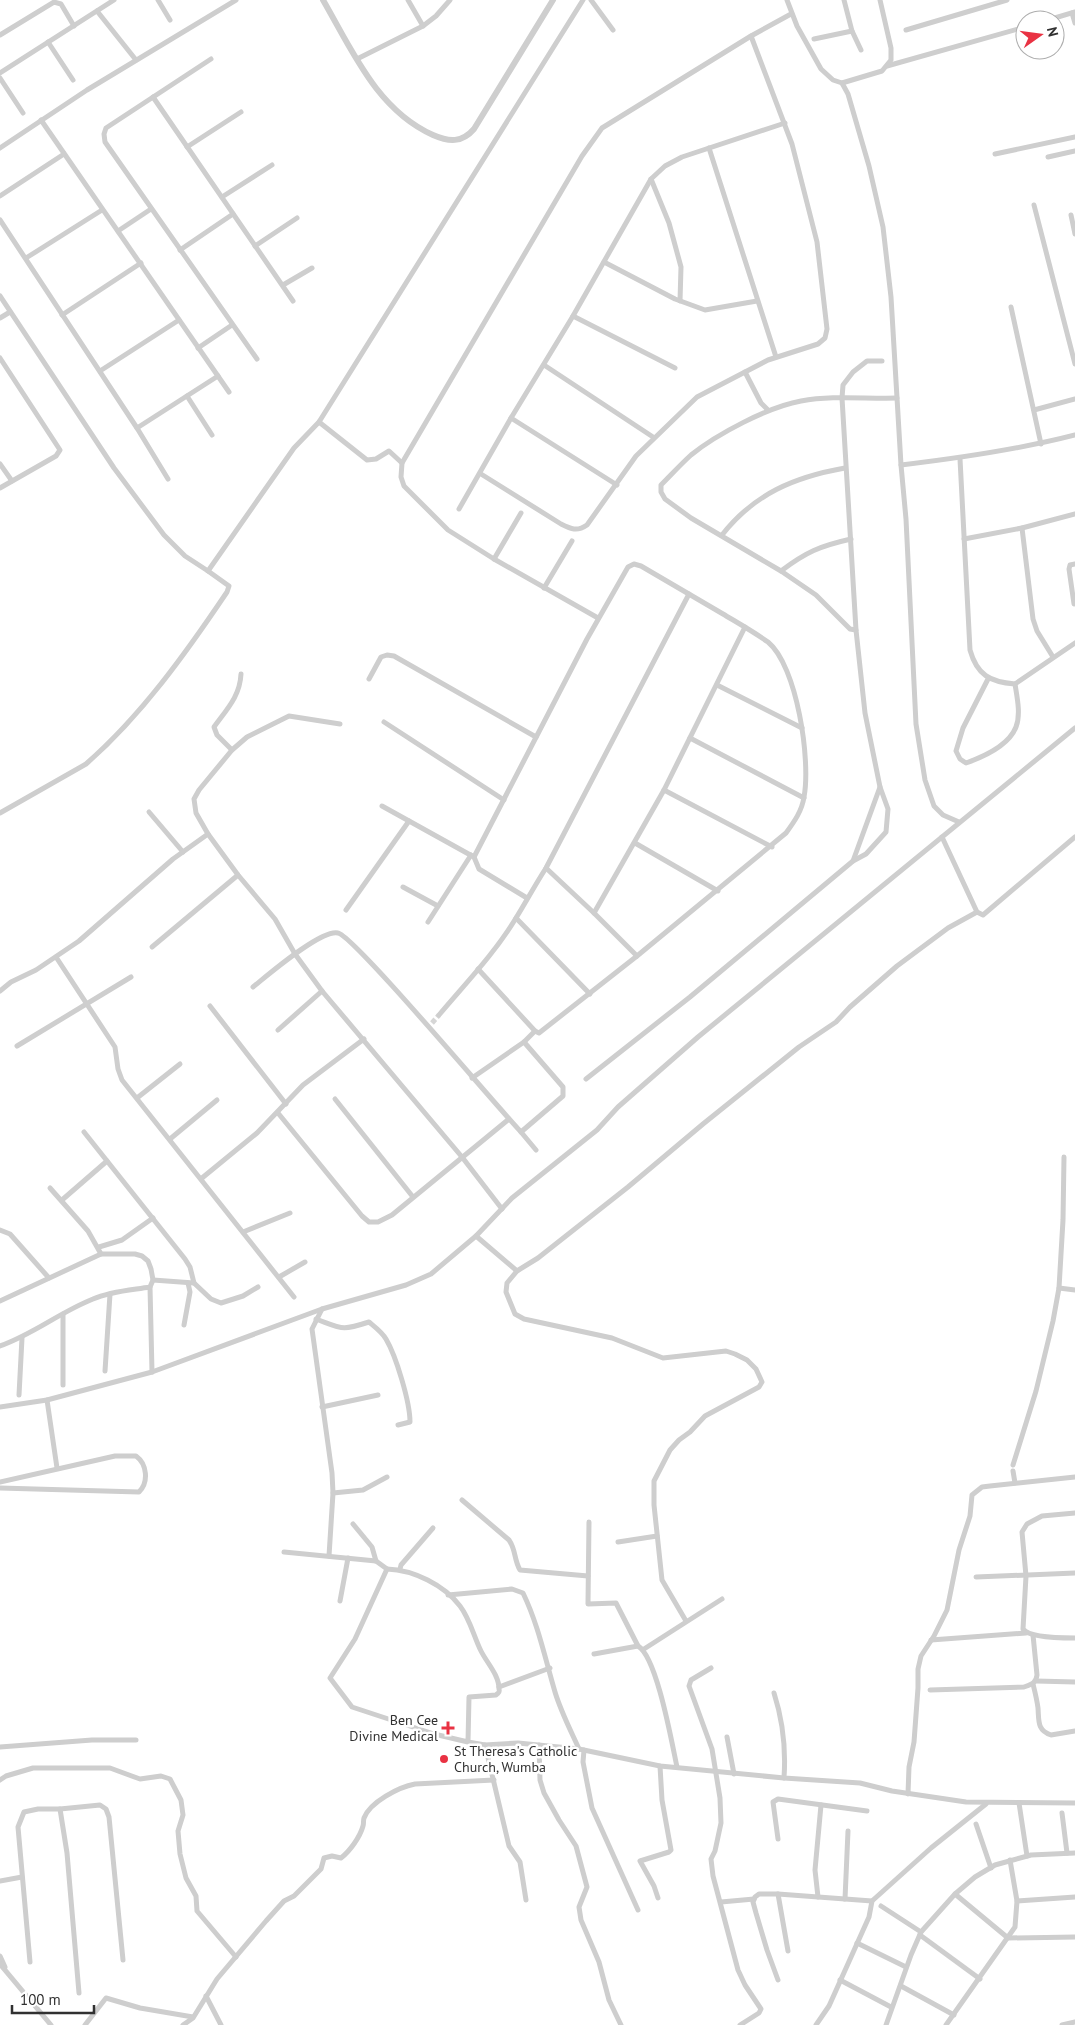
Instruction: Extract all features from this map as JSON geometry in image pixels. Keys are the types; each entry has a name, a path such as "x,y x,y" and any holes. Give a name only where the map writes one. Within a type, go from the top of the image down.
{"street":[{"path":"0,73 114,0"},
{"path":"158,0 170,20"},
{"path":"0,148 87,90 236,0"},
{"path":"323,0 372,85 400,114 428,133 443,140 454,141 463,139 474,129 553,0"},
{"path":"408,0 423,26"},
{"path":"357,59 423,26 436,16 450,0"},
{"path":"208,571 294,448 319,422 583,0"},
{"path":"590,0 614,30"},
{"path":"787,0 791,14 820,69 833,80 842,83 882,71 891,60 880,0"},
{"path":"844,0 852,31 861,50"},
{"path":"906,30 1007,0"},
{"path":"0,35 54,2 61,4 74,26"},
{"path":"97,11 136,60"},
{"path":"1074,13 1075,24"},
{"path":"598,618 494,560 448,530 404,486 401,477 402,462 582,156 602,128 750,36 791,14"},
{"path":"888,66 1015,30"},
{"path":"814,39 852,31"},
{"path":"481,474 572,530 581,530 587,525 617,485 636,456 653,437 697,397 776,357 818,344 824,338 827,329 817,242 792,144 750,36"},
{"path":"48,42 73,80"},
{"path":"211,59 106,128 104,134 105,142 256,359"},
{"path":"0,78 23,113"},
{"path":"842,83 854,110 870,166 883,227 891,298 901,465 908,538 916,724 920,755 925,780 934,807 943,815 959,822"},
{"path":"153,97 294,301"},
{"path":"187,147 241,112"},
{"path":"42,120 102,210 141,263 229,392"},
{"path":"459,509 481,474 511,418 574,316 651,179 666,166 709,148 785,123"},
{"path":"995,154 1075,137"},
{"path":"709,148 776,357"},
{"path":"1048,157 1075,151"},
{"path":"0,196 64,154"},
{"path":"222,197 272,165"},
{"path":"651,179 668,223 681,267 680,301"},
{"path":"1034,205 1075,364"},
{"path":"118,231 151,209"},
{"path":"26,258 102,210"},
{"path":"180,250 233,214"},
{"path":"1071,215 1075,234"},
{"path":"255,246 297,218"},
{"path":"0,220 137,428 168,479"},
{"path":"604,262 680,301 705,310 757,301"},
{"path":"62,315 141,263"},
{"path":"283,285 312,268"},
{"path":"0,296 114,468 164,536 185,556 228,586 202,628 137,712 86,764 0,813"},
{"path":"1011,307 1041,444"},
{"path":"0,318 10,312"},
{"path":"574,316 676,368"},
{"path":"100,371 179,320"},
{"path":"198,348 232,325"},
{"path":"0,358 60,450 56,456 0,488"},
{"path":"586,1078 690,998 854,861 866,854 886,832 888,809 880,787 866,713 856,630 842,398 843,385 852,372 867,361 882,361"},
{"path":"544,365 653,437"},
{"path":"745,372 761,403 768,410"},
{"path":"137,428 218,376"},
{"path":"187,396 212,434"},
{"path":"856,630 850,629 816,596 665,499 661,485 692,454 728,431 768,410 800,401 842,398 897,398"},
{"path":"1034,410 1075,399"},
{"path":"511,418 617,485"},
{"path":"319,422 367,460 376,459 389,451 402,462"},
{"path":"901,465 960,458 1041,444 1075,435"},
{"path":"960,458 970,650 977,668 988,679 1015,684 1075,643"},
{"path":"0,464 12,481"},
{"path":"722,535 742,513 777,489 815,473 845,468"},
{"path":"494,560 522,512"},
{"path":"964,539 1022,528 1075,514"},
{"path":"1022,528 1033,619 1037,631 1052,657"},
{"path":"781,572 812,550 851,539"},
{"path":"544,588 572,541"},
{"path":"428,922 473,856 598,618 628,567 634,564 641,566 769,643 782,659 790,678 802,728 807,779 800,813 786,834 590,994 539,1033 535,1031 478,969"},
{"path":"1074,604 1069,568 1075,564"},
{"path":"439,1015 478,969 516,918 526,898 546,868 689,594"},
{"path":"594,913 664,790 745,627"},
{"path":"369,679 381,656 394,656 536,737"},
{"path":"232,750 217,735 214,726 237,696 241,674"},
{"path":"988,679 963,728 956,751 960,759 966,763 979,758 999,746 1016,727 1018,716 1015,684"},
{"path":"717,685 802,728"},
{"path":"340,724 289,716 247,737 232,750 199,790 194,799 196,813 208,834 274,919 295,954 322,991 462,1157 502,1209"},
{"path":"384,722 504,800"},
{"path":"0,1407 47,1400 152,1372 322,1309 421,1279 442,1266 476,1236 512,1198 597,1130 618,1107 698,1037 1075,728"},
{"path":"690,738 804,798"},
{"path":"854,861 880,787"},
{"path":"664,790 772,847"},
{"path":"382,806 473,856 479,869 526,898"},
{"path":"149,812 182,852"},
{"path":"346,910 409,821"},
{"path":"0,991 11,982 36,970 56,957 107,918 182,852 208,834"},
{"path":"942,837 976,912 982,915 1075,839"},
{"path":"634,843 718,890"},
{"path":"546,868 637,956"},
{"path":"152,947 238,874"},
{"path":"403,887 438,906"},
{"path":"686,1621 662,1580 654,1481 670,1450 678,1440 690,1432 705,1416 759,1386 762,1382 761,1376 747,1360 726,1351 663,1358 612,1338 524,1319 515,1314 506,1292 507,1283 517,1271 538,1258 621,1193 799,1047 836,1022 850,1007 897,966 948,928 976,912"},
{"path":"516,918 590,994"},
{"path":"253,987 295,954 332,932 342,934 430,1025 472,1078 536,1150"},
{"path":"56,957 115,1047 118,1069 122,1080 202,1178 294,1297"},
{"path":"16,1046 131,977"},
{"path":"278,1030 322,991"},
{"path":"210,1006 286,1104"},
{"path":"472,1078 524,1042 535,1031"},
{"path":"202,1178 257,1133 303,1085 364,1039"},
{"path":"521,1132 563,1096 564,1091 563,1087 524,1042"},
{"path":"137,1098 180,1064"},
{"path":"335,1099 413,1197"},
{"path":"170,1139 217,1100"},
{"path":"278,1113 362,1216 370,1222 378,1222 392,1215 509,1119"},
{"path":"84,1132 186,1259 190,1267 191,1283 184,1325"},
{"path":"1013,1465 1036,1391 1054,1320 1059,1288 1064,1220 1064,1157"},
{"path":"62,1200 107,1161"},
{"path":"50,1188 88,1231 101,1254"},
{"path":"243,1232 290,1213"},
{"path":"98,1247 122,1240 153,1218"},
{"path":"0,1230 10,1234 49,1278"},
{"path":"476,1236 517,1271"},
{"path":"0,1301 101,1254 135,1254 142,1256 148,1261 153,1280 150,1286 152,1372"},
{"path":"279,1278 306,1262"},
{"path":"153,1280 191,1283 211,1299 222,1303 243,1296 258,1287"},
{"path":"0,1346 22,1338 93,1299 150,1286"},
{"path":"1059,1288 1075,1290"},
{"path":"106,1371 110,1294"},
{"path":"322,1309 312,1329 312,1335 332,1473 333,1493 328,1556"},
{"path":"63,1314 63,1385"},
{"path":"316,1319 343,1329 353,1328 369,1322 383,1334 407,1399 410,1422 398,1425"},
{"path":"19,1395 22,1338"},
{"path":"322,1407 378,1395"},
{"path":"47,1400 57,1468"},
{"path":"0,1482 57,1468 116,1456 131,1455 141,1459 144,1466 145,1484 140,1492 0,1488"},
{"path":"1013,1471 1015,1483"},
{"path":"333,1493 364,1490 387,1477"},
{"path":"908,1794 909,1767 914,1742 918,1669 921,1656 947,1610 959,1550 970,1516 972,1495 982,1487 1075,1477"},
{"path":"462,1500 509,1540 514,1548 516,1562 520,1570 588,1576"},
{"path":"1026,1633 1023,1629 1026,1576 1022,1532 1024,1527 1042,1516 1075,1513"},
{"path":"588,1522 588,1604 616,1602 654,1672 677,1767"},
{"path":"353,1524 372,1547 376,1561"},
{"path":"400,1569 401,1565 433,1528"},
{"path":"618,1542 657,1536"},
{"path":"284,1552 376,1561 387,1569 400,1569 422,1576 460,1606 482,1653 490,1663 499,1687 499,1692 496,1695 469,1697 468,1742"},
{"path":"340,1601 348,1558"},
{"path":"387,1569 356,1639 330,1678 352,1707 434,1734 485,1745 518,1743 539,1745 581,1750 660,1766 734,1774 860,1783 908,1794 987,1803 1075,1803"},
{"path":"976,1577 1075,1573"},
{"path":"448,1595 512,1589 523,1593 530,1613 535,1618 536,1630 550,1668 555,1693 581,1750 592,1808 638,1910"},
{"path":"594,1654 641,1648 722,1599"},
{"path":"930,1640 1026,1633 1075,1638"},
{"path":"1033,1635 1038,1724 1051,1735 1075,1731"},
{"path":"499,1687 550,1668"},
{"path":"711,1668 691,1680 689,1686 707,1731 722,1810 721,1823 711,1862 713,1876 738,1970 761,2009 759,2013 740,2025"},
{"path":"930,1690 1024,1686 1035,1682 1075,1682"},
{"path":"774,1693 784,1732 786,1752 784,1778"},
{"path":"728,1736 734,1774"},
{"path":"0,1747 92,1740 136,1740"},
{"path":"485,1745 510,1846 520,1862 526,1900"},
{"path":"539,1745 540,1780 544,1793 576,1846 587,1887 579,1907 581,1920 599,1962 609,2000 621,2025"},
{"path":"658,1898 654,1886 640,1861 671,1850 662,1800 660,1766"},
{"path":"0,1780 6,1776 34,1768 110,1768 140,1779 161,1776 170,1779 181,1800 183,1815 178,1831 180,1854 186,1878 196,1896 197,1911 236,1957"},
{"path":"183,2025 193,2018 217,1979 284,1901 294,1896 321,1869 324,1858 332,1856 341,1858 346,1854 363,1827 364,1818 367,1813 385,1797 404,1786 415,1784 494,1780"},
{"path":"778,1839 773,1806 775,1800 778,1799 867,1811"},
{"path":"816,2025 829,2006 869,1917 872,1901 931,1848 987,1803"},
{"path":"1019,1804 1027,1856"},
{"path":"30,1962 18,1827 20,1819 24,1812 38,1809 100,1805 106,1809 108,1817 123,1960"},
{"path":"818,1897 815,1870 821,1805"},
{"path":"60,1809 67,1853 79,1993"},
{"path":"1062,1813 1067,1853"},
{"path":"976,1824 991,1868"},
{"path":"845,1899 848,1831"},
{"path":"886,2025 906,1967 921,1934 954,1894 975,1877 1010,1860 1027,1856 1075,1853"},
{"path":"946,2025 1015,1927 1017,1901 1010,1860"},
{"path":"0,1881 22,1877"},
{"path":"721,1902 754,1899 759,1894 872,1901"},
{"path":"778,1894 788,1951"},
{"path":"954,1894 1008,1938 1075,1937"},
{"path":"1017,1901 1075,1897"},
{"path":"754,1899 753,1902 767,1950 778,1980"},
{"path":"882,1906 980,1979"},
{"path":"857,1943 906,1967"},
{"path":"0,1956 10,1977"},
{"path":"0,1964 51,2025"},
{"path":"840,1980 891,2006"},
{"path":"901,1986 954,2015"},
{"path":"206,1996 221,2025"},
{"path":"85,2025 106,1998 140,2008 193,2018"},
{"path":"1062,2025 1075,2022"}],"tunnel":[{"path":"432,1023 439,1015"}],"place":[{"name":"Ben Cee Divine Medical","path":"448,1728"},
{"name":"St Theresa's Catholic Church, Wumba","path":"444,1759"}]}
